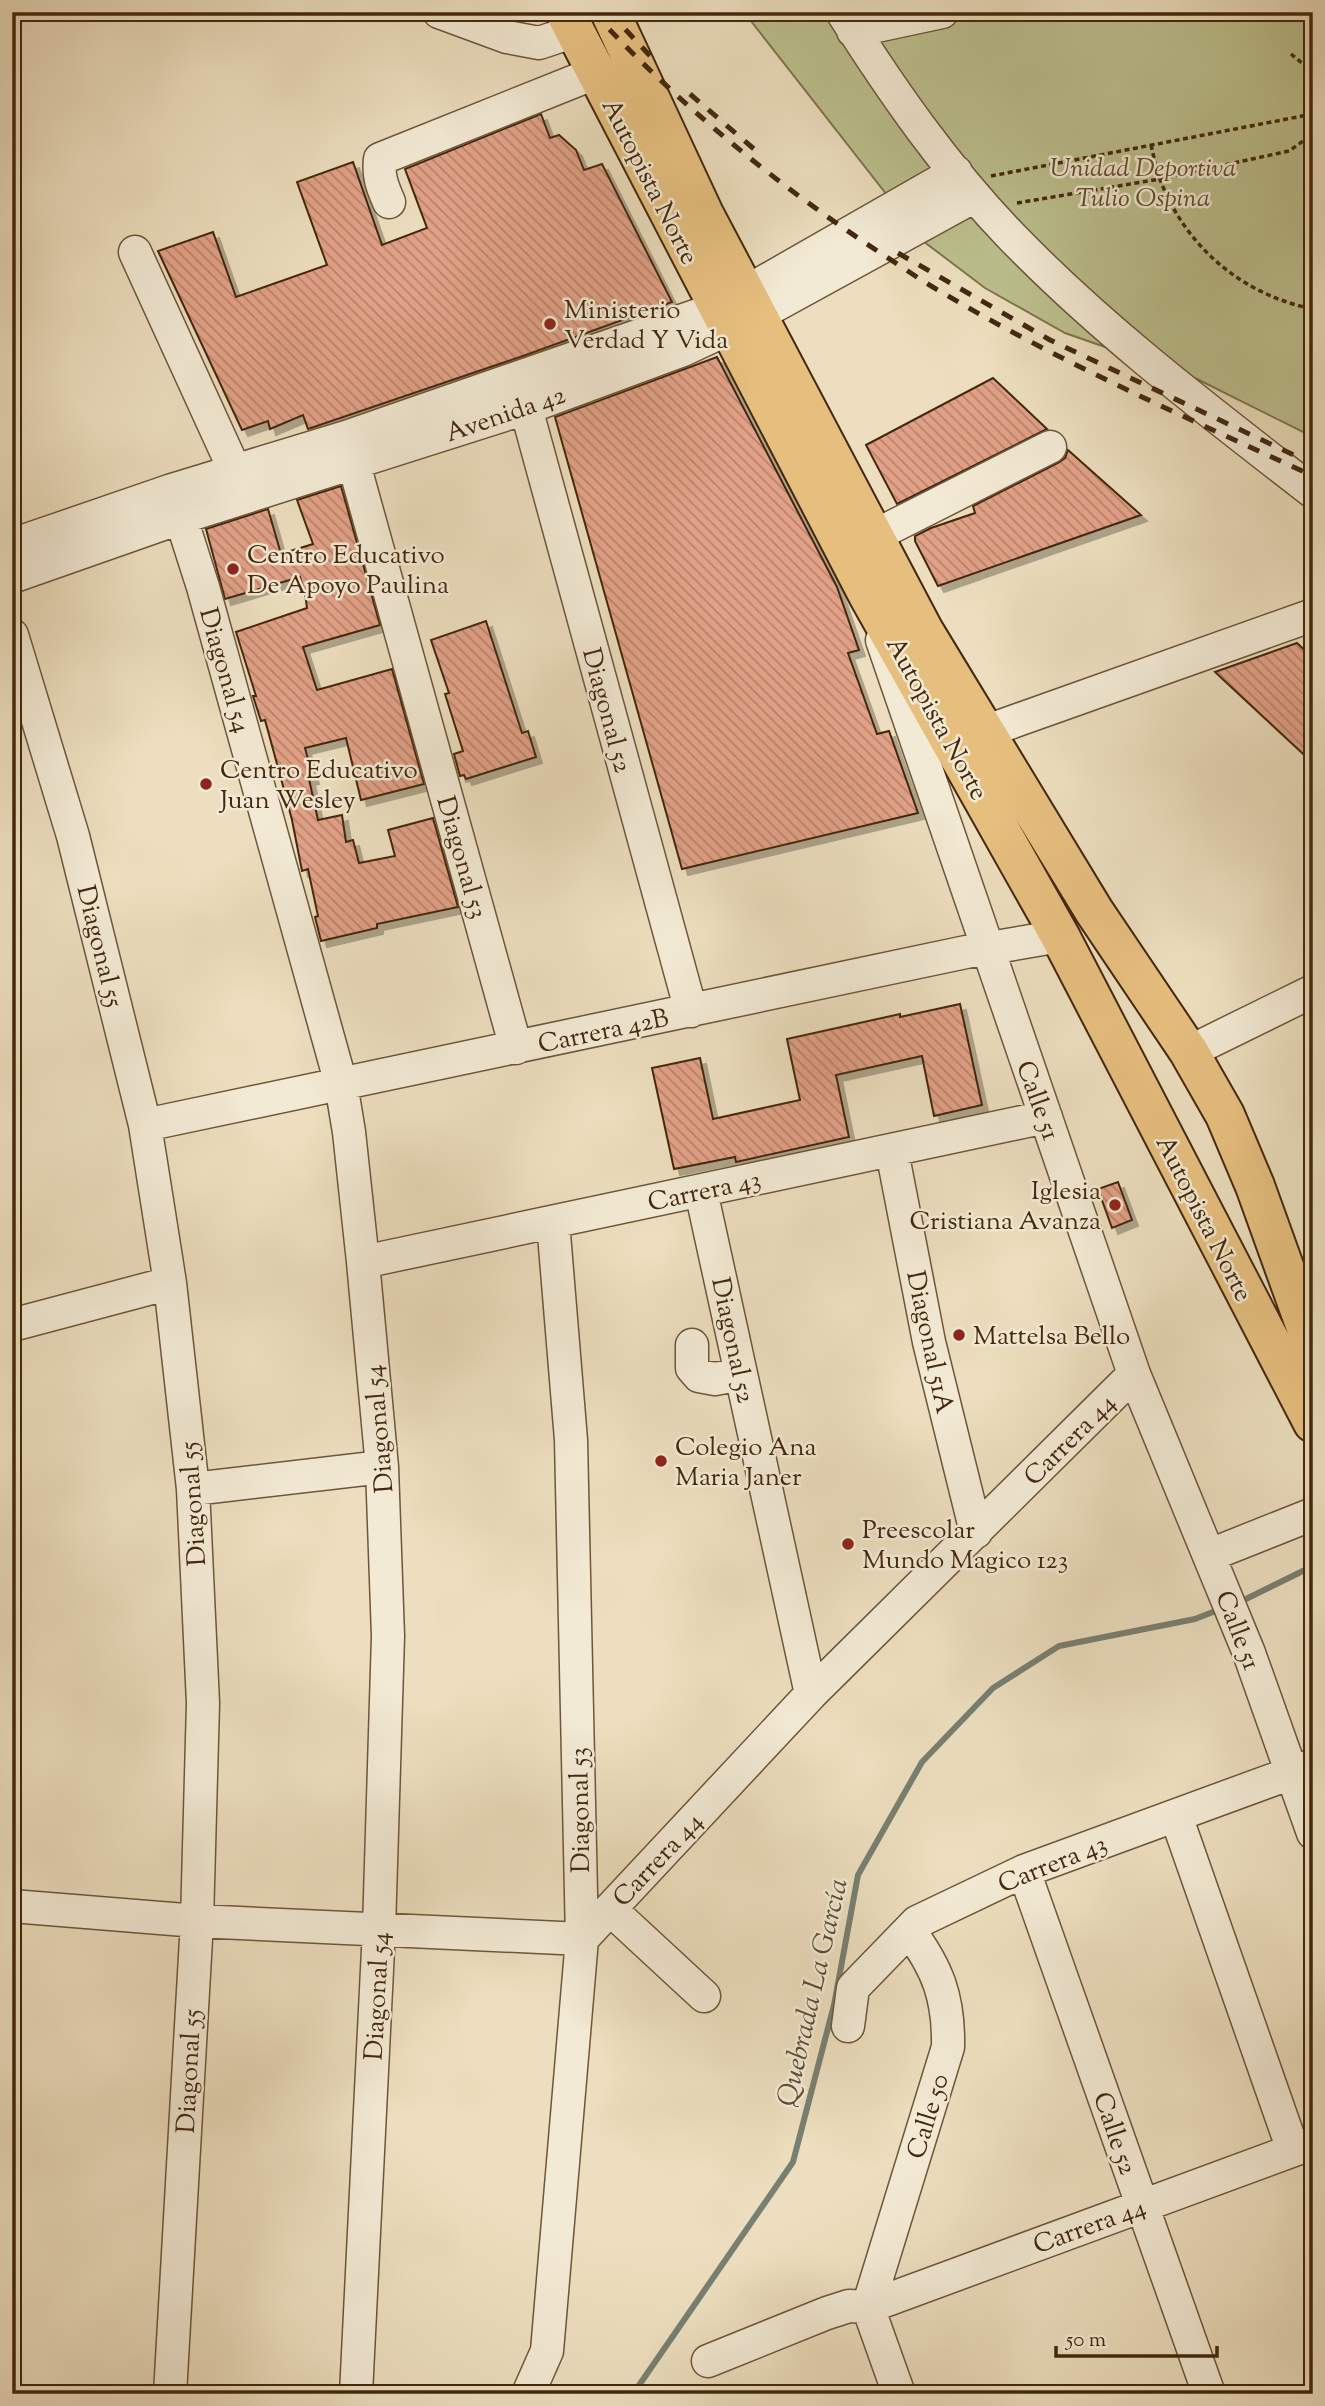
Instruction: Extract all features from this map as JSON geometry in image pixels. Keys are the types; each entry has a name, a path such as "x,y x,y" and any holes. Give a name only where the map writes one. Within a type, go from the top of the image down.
{"main road":[{"name":"Autopista Norte","path":"610,12 688,181 737,311 869,597 1060,936 1313,1423"},
{"name":"Autopista Norte","path":"570,22 596,74 874,537 924,631 984,732 1094,911 1189,1052 1224,1115 1255,1186 1313,1347"}],"street":[{"path":"439,12 507,37 539,43 570,22"},
{"path":"942,12 847,22 889,86 1054,279 1144,360 1313,492"},
{"path":"389,202 380,184 380,159 596,74"},
{"name":"Avenida 42","path":"12,545 354,464 526,408 683,350 737,311 973,182"},
{"path":"135,252 235,471"},
{"name":"Avenida 42","path":"12,577 176,504 235,471 737,311"},
{"name":"Diagonal 52","path":"526,408 691,1011"},
{"path":"874,537 1050,447"},
{"name":"Diagonal 53","path":"354,464 516,1048"},
{"name":"Diagonal 54","path":"176,504 206,601 341,1084 349,1132 383,1467 388,1636 379,1930 356,2394"},
{"name":"Calle 51","path":"869,597 891,673 1134,1374 1248,1653 1302,1769 1313,1833"},
{"path":"984,732 1313,615"},
{"name":"Diagonal 55","path":"12,635 73,836 145,1125 170,1283 194,1489 203,1703 197,1921 170,2394"},
{"name":"Carrera 42B","path":"145,1125 986,948 1060,936"},
{"path":"1189,1052 1313,991"},
{"name":"Carrera 43","path":"363,1262 1046,1117"},
{"name":"Diagonal 51A","path":"892,1151 929,1342 976,1532"},
{"name":"Diagonal 52","path":"701,1191 811,1694"},
{"name":"Diagonal 53","path":"528,2394 547,2351 582,1939 571,1440 553,1222"},
{"path":"12,1325 170,1283"},
{"path":"692,1345 692,1368 699,1376 715,1379 741,1374"},
{"name":"Carrera 44","path":"582,1939 811,1694 1134,1374"},
{"path":"194,1489 383,1467"},
{"path":"1210,1555 1313,1514"},
{"name":"Carrera 43","path":"848,2026 853,1988 917,1922 1024,1871 1302,1769"},
{"path":"1176,1815 1303,2146"},
{"name":"Calle 52","path":"1024,1871 1209,2394"},
{"path":"12,1906 197,1921 582,1939"},
{"path":"610,1909 704,1996"},
{"name":"Calle 50","path":"868,2307 948,2048 949,2021 944,1993 924,1950 909,1930"},
{"name":"Carrera 44","path":"708,2361 827,2313 849,2306 868,2307 1303,2146"},
{"path":"868,2307 899,2394"}],"path":[{"path":"1291,54 1313,72"},
{"path":"973,182 1313,114"},
{"path":"1017,203 1160,179 1289,151 1313,134"},
{"path":"1151,145 1160,179 1180,220 1217,264 1246,284 1277,299 1313,309"}],"green space":[{"name":"Unidad Deportiva Tulio Ospina","path":"744,12 1313,12 1313,437 1197,379 1065,333 985,288 923,241"}],"building":[{"path":"541,114 550,138 559,135 576,150 584,170 602,164 672,302 308,429 303,415 270,429 268,421 242,430 158,251 213,232 236,297 327,265 297,182 353,162 382,245 427,228 405,169"},
{"path":"717,357 837,587 859,650 848,653 877,734 889,731 918,813 682,869 555,417"},
{"path":"993,378 1047,429 897,504 866,445"},
{"path":"1068,450 1141,515 938,586 915,536 975,513 973,506 1058,463 1065,458"},
{"path":"341,486 380,625 303,647 317,690 392,669 424,784 361,800 346,738 305,748 313,778 309,779 318,820 342,815 346,842 353,840 359,863 395,856 388,830 433,818 458,907 377,924 377,928 321,941 308,869 302,871 292,820 265,720 261,721 236,632 307,608 305,593 300,577 225,599 206,529 268,509 281,554 313,544 297,500"},
{"path":"486,621 522,733 528,731 536,757 466,779 464,775 460,776 454,754 463,751 445,694 449,693 431,640"},
{"path":"1297,643 1313,658 1313,763 1215,672"},
{"path":"960,1004 982,1105 934,1116 922,1056 836,1075 849,1137 736,1162 735,1157 674,1169 652,1068 700,1058 713,1119 800,1100 787,1039"},
{"name":"Iglesia Cristiana Avanza","path":"1118,1182 1132,1220 1112,1228 1098,1189"}],"waterway":[{"name":"Quebrada La García","path":"1240,1602 1313,1566"},
{"name":"Quebrada La García","path":"633,2394 793,2162 834,2005 858,1875 922,1762 993,1688 1059,1646 1195,1619 1223,1608"}],"railway":[{"path":"593,12 660,80 732,143 806,202 921,280 1033,343 1313,476"},
{"path":"609,12 652,58"},
{"path":"690,94 754,149"},
{"path":"898,253 1050,340 1313,464"}],"place":[{"name":"Ministerio Verdad Y Vida","path":"550,324"},
{"name":"Centro Educativo De Apoyo Paulina","path":"233,569"},
{"name":"Centro Educativo Juan Wesley","path":"206,784"},
{"name":"Iglesia Cristiana Avanza","path":"1115,1205"},
{"name":"Mattelsa Bello","path":"959,1335"},
{"name":"Colegio Ana Maria Janer","path":"661,1461"},
{"name":"Preescolar Mundo Magico 123","path":"848,1544"}]}
